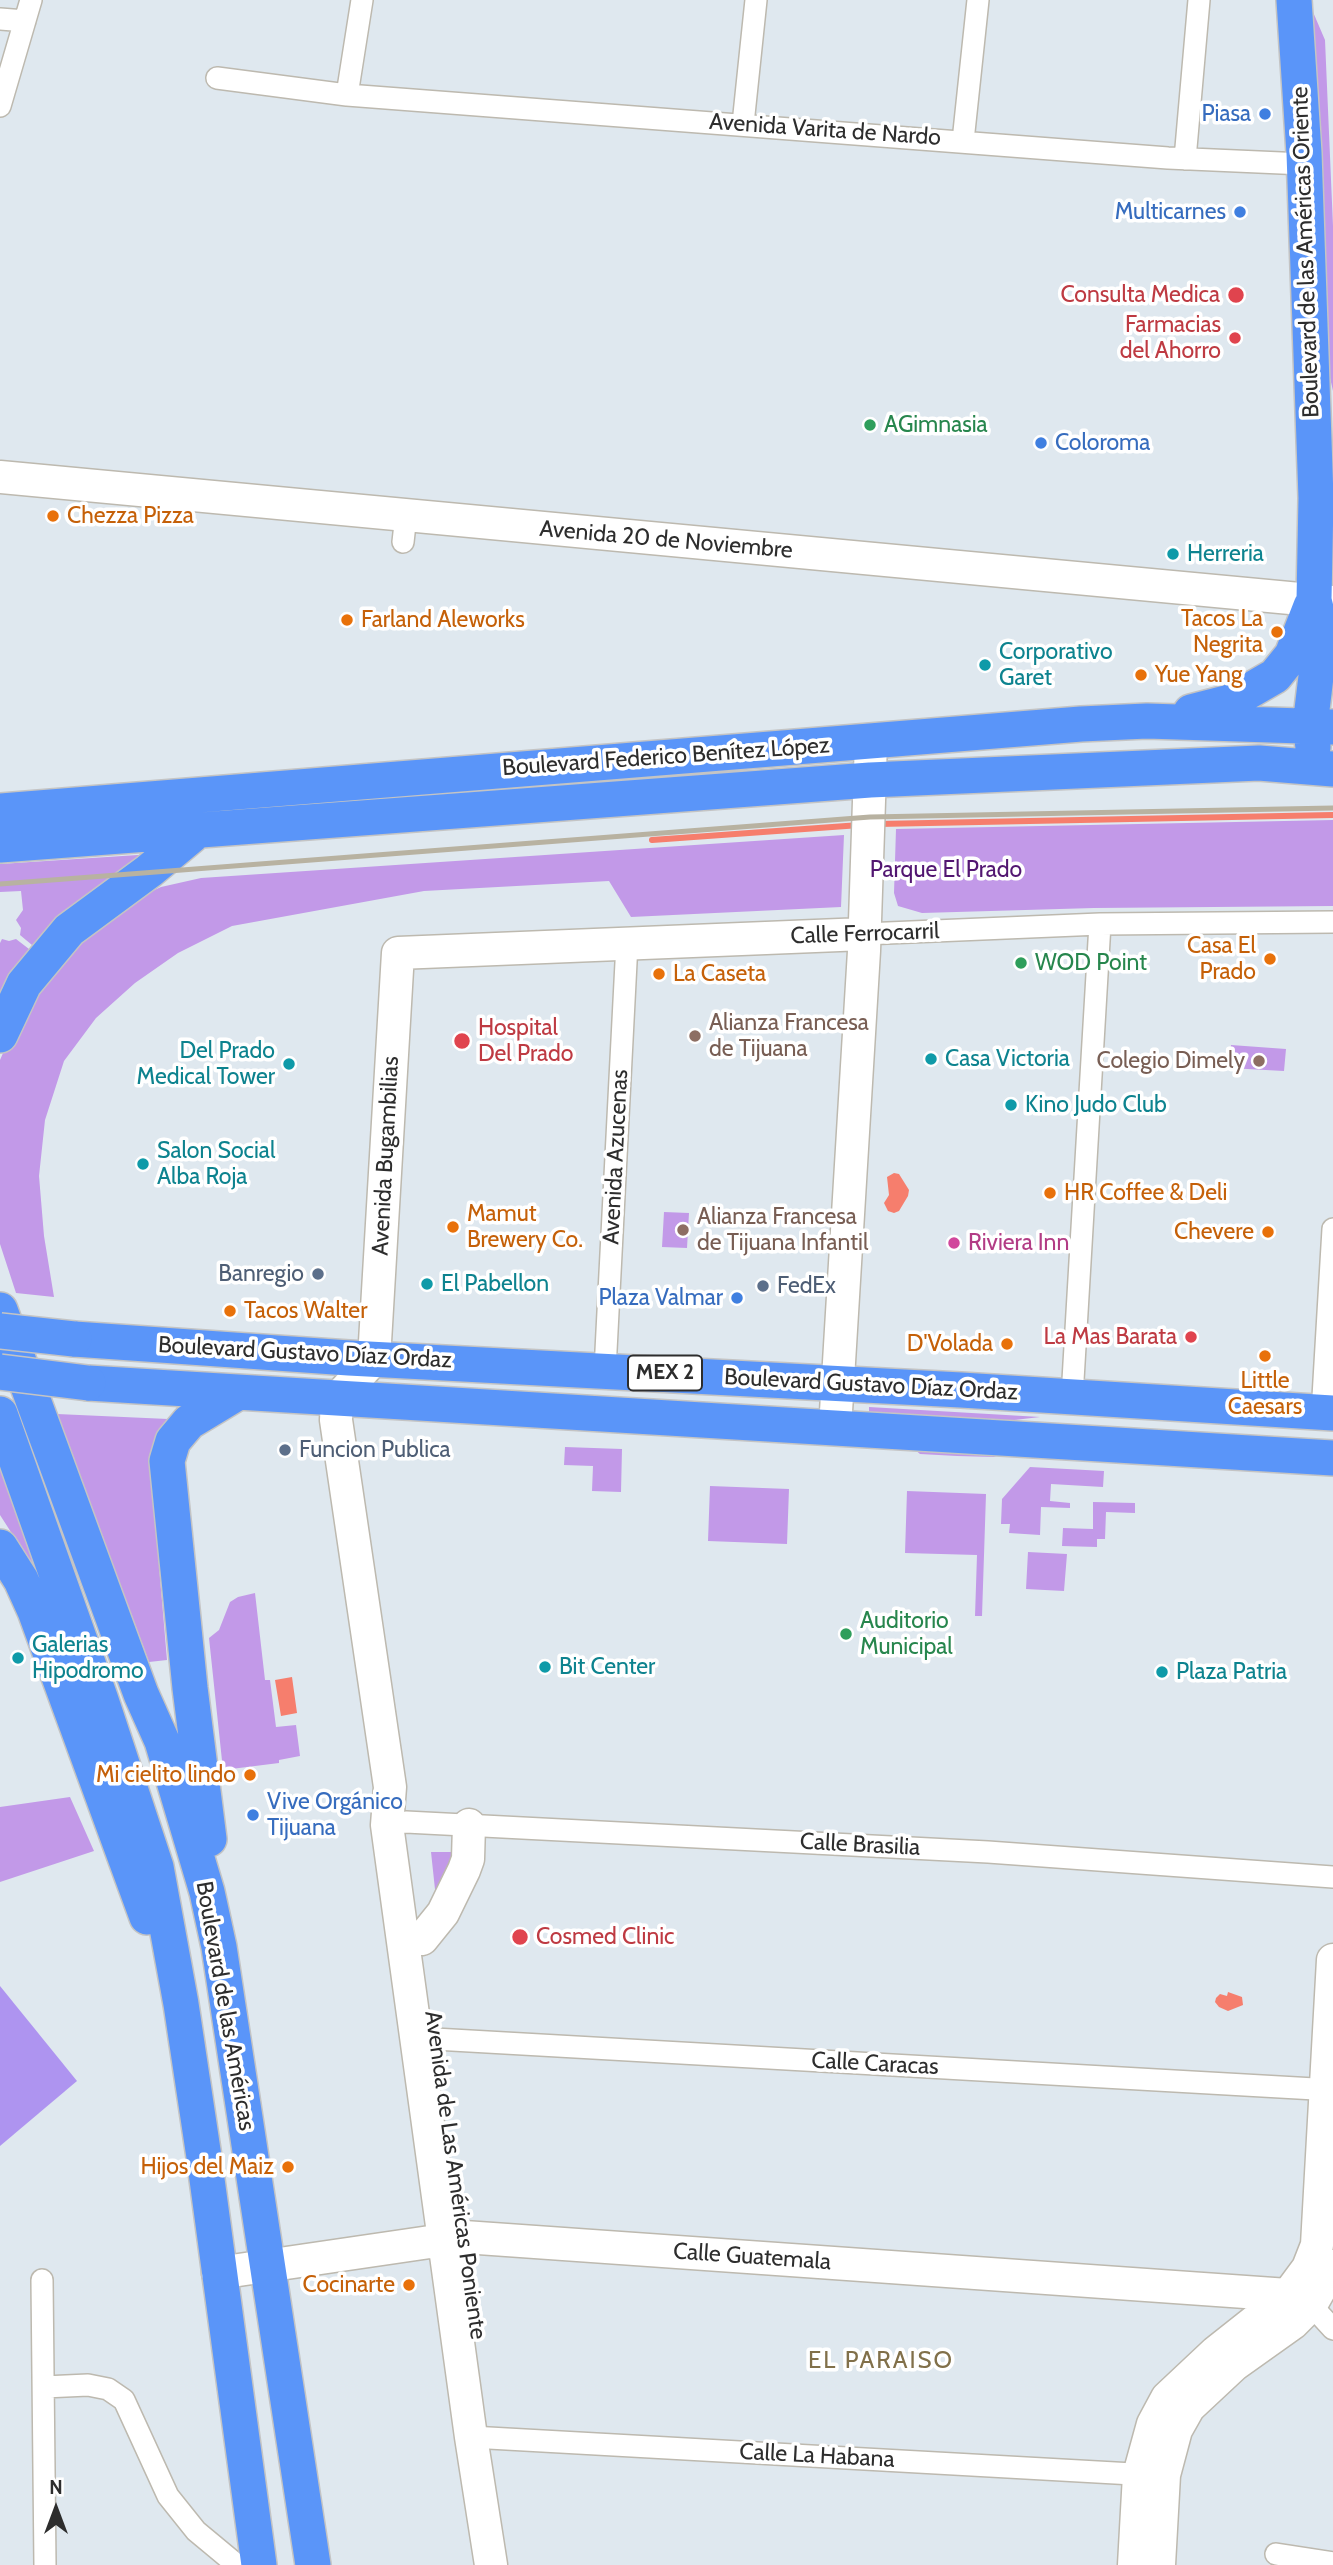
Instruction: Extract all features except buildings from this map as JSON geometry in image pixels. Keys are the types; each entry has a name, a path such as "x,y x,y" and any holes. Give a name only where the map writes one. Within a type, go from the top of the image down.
{"main road":[{"name":"Boulevard de las Américas Oriente","path":"1294,0 1323,601 1319,621 1318,660 1326,745"},
{"path":"1147,720 1230,702 1275,676 1292,654 1323,601"},
{"name":"Boulevard Federico Benítez López","path":"0,811 423,775 1147,720 1326,745"},
{"name":"Boulevard Federico Benítez López","path":"0,845 870,780 1259,763 1298,758 1326,745"},
{"path":"0,1035 24,984 69,930 149,871 197,831"},
{"name":"Boulevard de las Américas","path":"0,1310 141,1694 162,1741 197,1855 219,1947 313,2565"},
{"name":"Boulevard Gustavo Díaz Ordaz","path":"0,1331 74,1339 374,1359 838,1383 1333,1414"},
{"name":"Boulevard Gustavo Díaz Ordaz","path":"0,1372 88,1383 237,1393 1333,1458"},
{"path":"219,1947 167,1461 173,1441 189,1422 237,1393"},
{"name":"Boulevard de las Américas","path":"0,1414 85,1702 156,1867 185,2029 204,2157 259,2565"},
{"path":"0,1547 21,1580 85,1702 141,1694 173,1685 188,1671"}],"street":[{"path":"0,106 31,0"},
{"path":"347,95 362,0"},
{"path":"743,124 756,0"},
{"path":"964,141 978,0"},
{"path":"1185,159 1199,0"},
{"path":"0,19 25,21"},
{"name":"Avenida Varita de Nardo","path":"217,78 347,95 1185,159 1304,164"},
{"name":"Avenida 20 de Noviembre","path":"0,477 404,528 1323,601"},
{"path":"835,1428 864,934 871,741"},
{"name":"Calle Ferrocarril","path":"398,953 1100,924 1333,922"},
{"path":"1072,1397 1100,924"},
{"name":"Avenida Azucenas","path":"605,1370 627,943"},
{"name":"Avenida Bugambilias","path":"374,1359 398,953"},
{"path":"1333,1229 1323,1397 1333,1414"},
{"path":"337,1399 374,1359"},
{"name":"Avenida de Las Américas Poniente","path":"337,1399 336,1420 390,1787 422,1940 426,2039"},
{"name":"Avenida de Las Américas Poniente","path":"397,1824 482,2437 491,2565"},
{"name":"Calle Brasilia","path":"397,1824 470,1825 988,1852 1333,1877"},
{"path":"422,1940 443,1913 464,1870 468,1859 470,1825"},
{"path":"1300,2300 1317,2245 1329,2089 1333,1960"},
{"name":"Calle Caracas","path":"426,2039 1329,2089"},
{"name":"Calle Guatemala","path":"218,2273 454,2239 1300,2300"},
{"path":"1159,2565 1152,2475 1153,2424 1167,2398 1216,2352 1300,2300 1333,2266"},
{"path":"42,2280 45,2565"},
{"path":"1300,2300 1333,2329"},
{"path":"44,2387 89,2385 108,2389 124,2400 168,2496 196,2531 237,2565"},
{"name":"Avenida de Las Américas Poniente","path":"482,2437 512,2565"},
{"name":"Calle La Habana","path":"482,2437 1152,2475"},
{"path":"1134,2565 1152,2475"},
{"path":"1276,2554 1333,2563"}],"green space":[{"path":"1310,5 1325,40 1333,226 1333,391 1324,351"},
{"name":"Parque El Prado","path":"1333,820 1333,906 922,913 898,906 894,893 896,829"},
{"path":"844,835 841,907 631,917 609,881 424,891 232,926 178,953 135,983 96,1018 64,1061 45,1120 39,1176 44,1236 54,1297 16,1293 0,1244 0,1060 17,1021 55,964 137,898 161,887 201,878"},
{"path":"153,854 51,926 32,945 20,935 21,928 16,920 23,910 21,891 0,892 0,864"},
{"path":"2,939 16,939 29,949 0,997 0,943"},
{"path":"1231,1045 1286,1049 1284,1071 1229,1068"},
{"path":"664,1212 689,1213 687,1248 662,1247"},
{"path":"869,1407 1040,1417 989,1423 869,1417"},
{"path":"57,1414 168,1419 150,1459 167,1660 149,1662"},
{"path":"565,1447 622,1449 621,1492 592,1491 593,1466 564,1465"},
{"path":"913,1448 1003,1453 994,1457 920,1454"},
{"path":"0,1455 54,1599 0,1515"},
{"path":"1030,1467 1104,1471 1103,1487 1051,1484 1050,1501 1070,1503 1070,1508 1041,1507 1040,1535 1009,1533 1010,1524 1001,1524 1002,1499"},
{"path":"710,1486 789,1489 787,1544 708,1541"},
{"path":"907,1491 986,1494 982,1616 975,1616 977,1555 905,1553"},
{"path":"1093,1502 1135,1503 1135,1513 1106,1512 1105,1539 1097,1539 1097,1547 1062,1546 1063,1528 1093,1529"},
{"path":"1028,1552 1067,1554 1064,1591 1026,1589"},
{"path":"255,1593 265,1680 270,1680 276,1727 296,1725 300,1756 279,1760 279,1763 223,1770 209,1638 219,1630 230,1602"},
{"path":"70,1797 94,1851 0,1882 0,1807"},
{"path":"431,1852 460,1852 437,1908"}],"shaded area":[{"path":"894,1173 899,1174 909,1190 899,1211 894,1213 888,1211 884,1203 889,1195 887,1177"},
{"path":"292,1677 297,1713 281,1716 275,1680"},
{"path":"0,1986 77,2081 0,2146"},
{"path":"1228,1992 1242,1997 1243,2005 1228,2011 1219,2007 1215,2002 1216,1998 1220,1994 1227,1996"}],"waterway":[{"path":"878,824 1333,815"},
{"path":"652,840 860,825"}],"railway":[{"path":"0,884 870,817 1333,808"}],"place":[{"name":"Piasa","path":"1265,114"},
{"name":"Multicarnes","path":"1240,212"},
{"name":"Consulta Medica","path":"1236,295"},
{"name":"Farmacias del Ahorro","path":"1235,338"},
{"name":"AGimnasia","path":"870,425"},
{"name":"Coloroma","path":"1041,443"},
{"name":"Chezza Pizza","path":"53,516"},
{"name":"Herreria","path":"1173,554"},
{"name":"Farland Aleworks","path":"347,620"},
{"name":"Tacos La Negrita","path":"1277,632"},
{"name":"Corporativo Garet","path":"985,665"},
{"name":"Yue Yang","path":"1141,675"},
{"name":"Casa El Prado","path":"1270,959"},
{"name":"WOD Point","path":"1021,963"},
{"name":"La Caseta","path":"659,974"},
{"name":"Alianza Francesa de Tijuana","path":"695,1036"},
{"name":"Hospital Del Prado","path":"462,1041"},
{"name":"Casa Victoria","path":"931,1059"},
{"name":"Colegio Dimely","path":"1259,1061"},
{"name":"Del Prado Medical Tower","path":"289,1064"},
{"name":"Kino Judo Club","path":"1011,1105"},
{"name":"Salon Social Alba Roja","path":"143,1164"},
{"name":"HR Coffee & Deli","path":"1050,1193"},
{"name":"Mamut Brewery Co.","path":"453,1227"},
{"name":"Alianza Francesa de Tijuana Infantil","path":"683,1230"},
{"name":"Chevere","path":"1268,1232"},
{"name":"Riviera Inn","path":"954,1243"},
{"name":"Banregio","path":"318,1274"},
{"name":"El Pabellon","path":"427,1284"},
{"name":"FedEx","path":"763,1286"},
{"name":"Plaza Valmar","path":"737,1298"},
{"name":"Tacos Walter","path":"230,1311"},
{"name":"La Mas Barata","path":"1191,1337"},
{"name":"D'Volada","path":"1007,1344"},
{"name":"Little Caesars","path":"1265,1356"},
{"name":"Funcion Publica","path":"285,1450"},
{"name":"Auditorio Municipal","path":"846,1634"},
{"name":"Galerias Hipodromo","path":"18,1658"},
{"name":"Bit Center","path":"545,1667"},
{"name":"Plaza Patria","path":"1162,1672"},
{"name":"Mi cielito lindo","path":"250,1775"},
{"name":"Vive Orgánico Tijuana","path":"253,1815"},
{"name":"Cosmed Clinic","path":"520,1937"},
{"name":"Hijos del Maiz","path":"288,2167"},
{"name":"Cocinarte","path":"409,2285"}],"district":[{"name":"EL PARAISO","path":"881,2361"}]}
